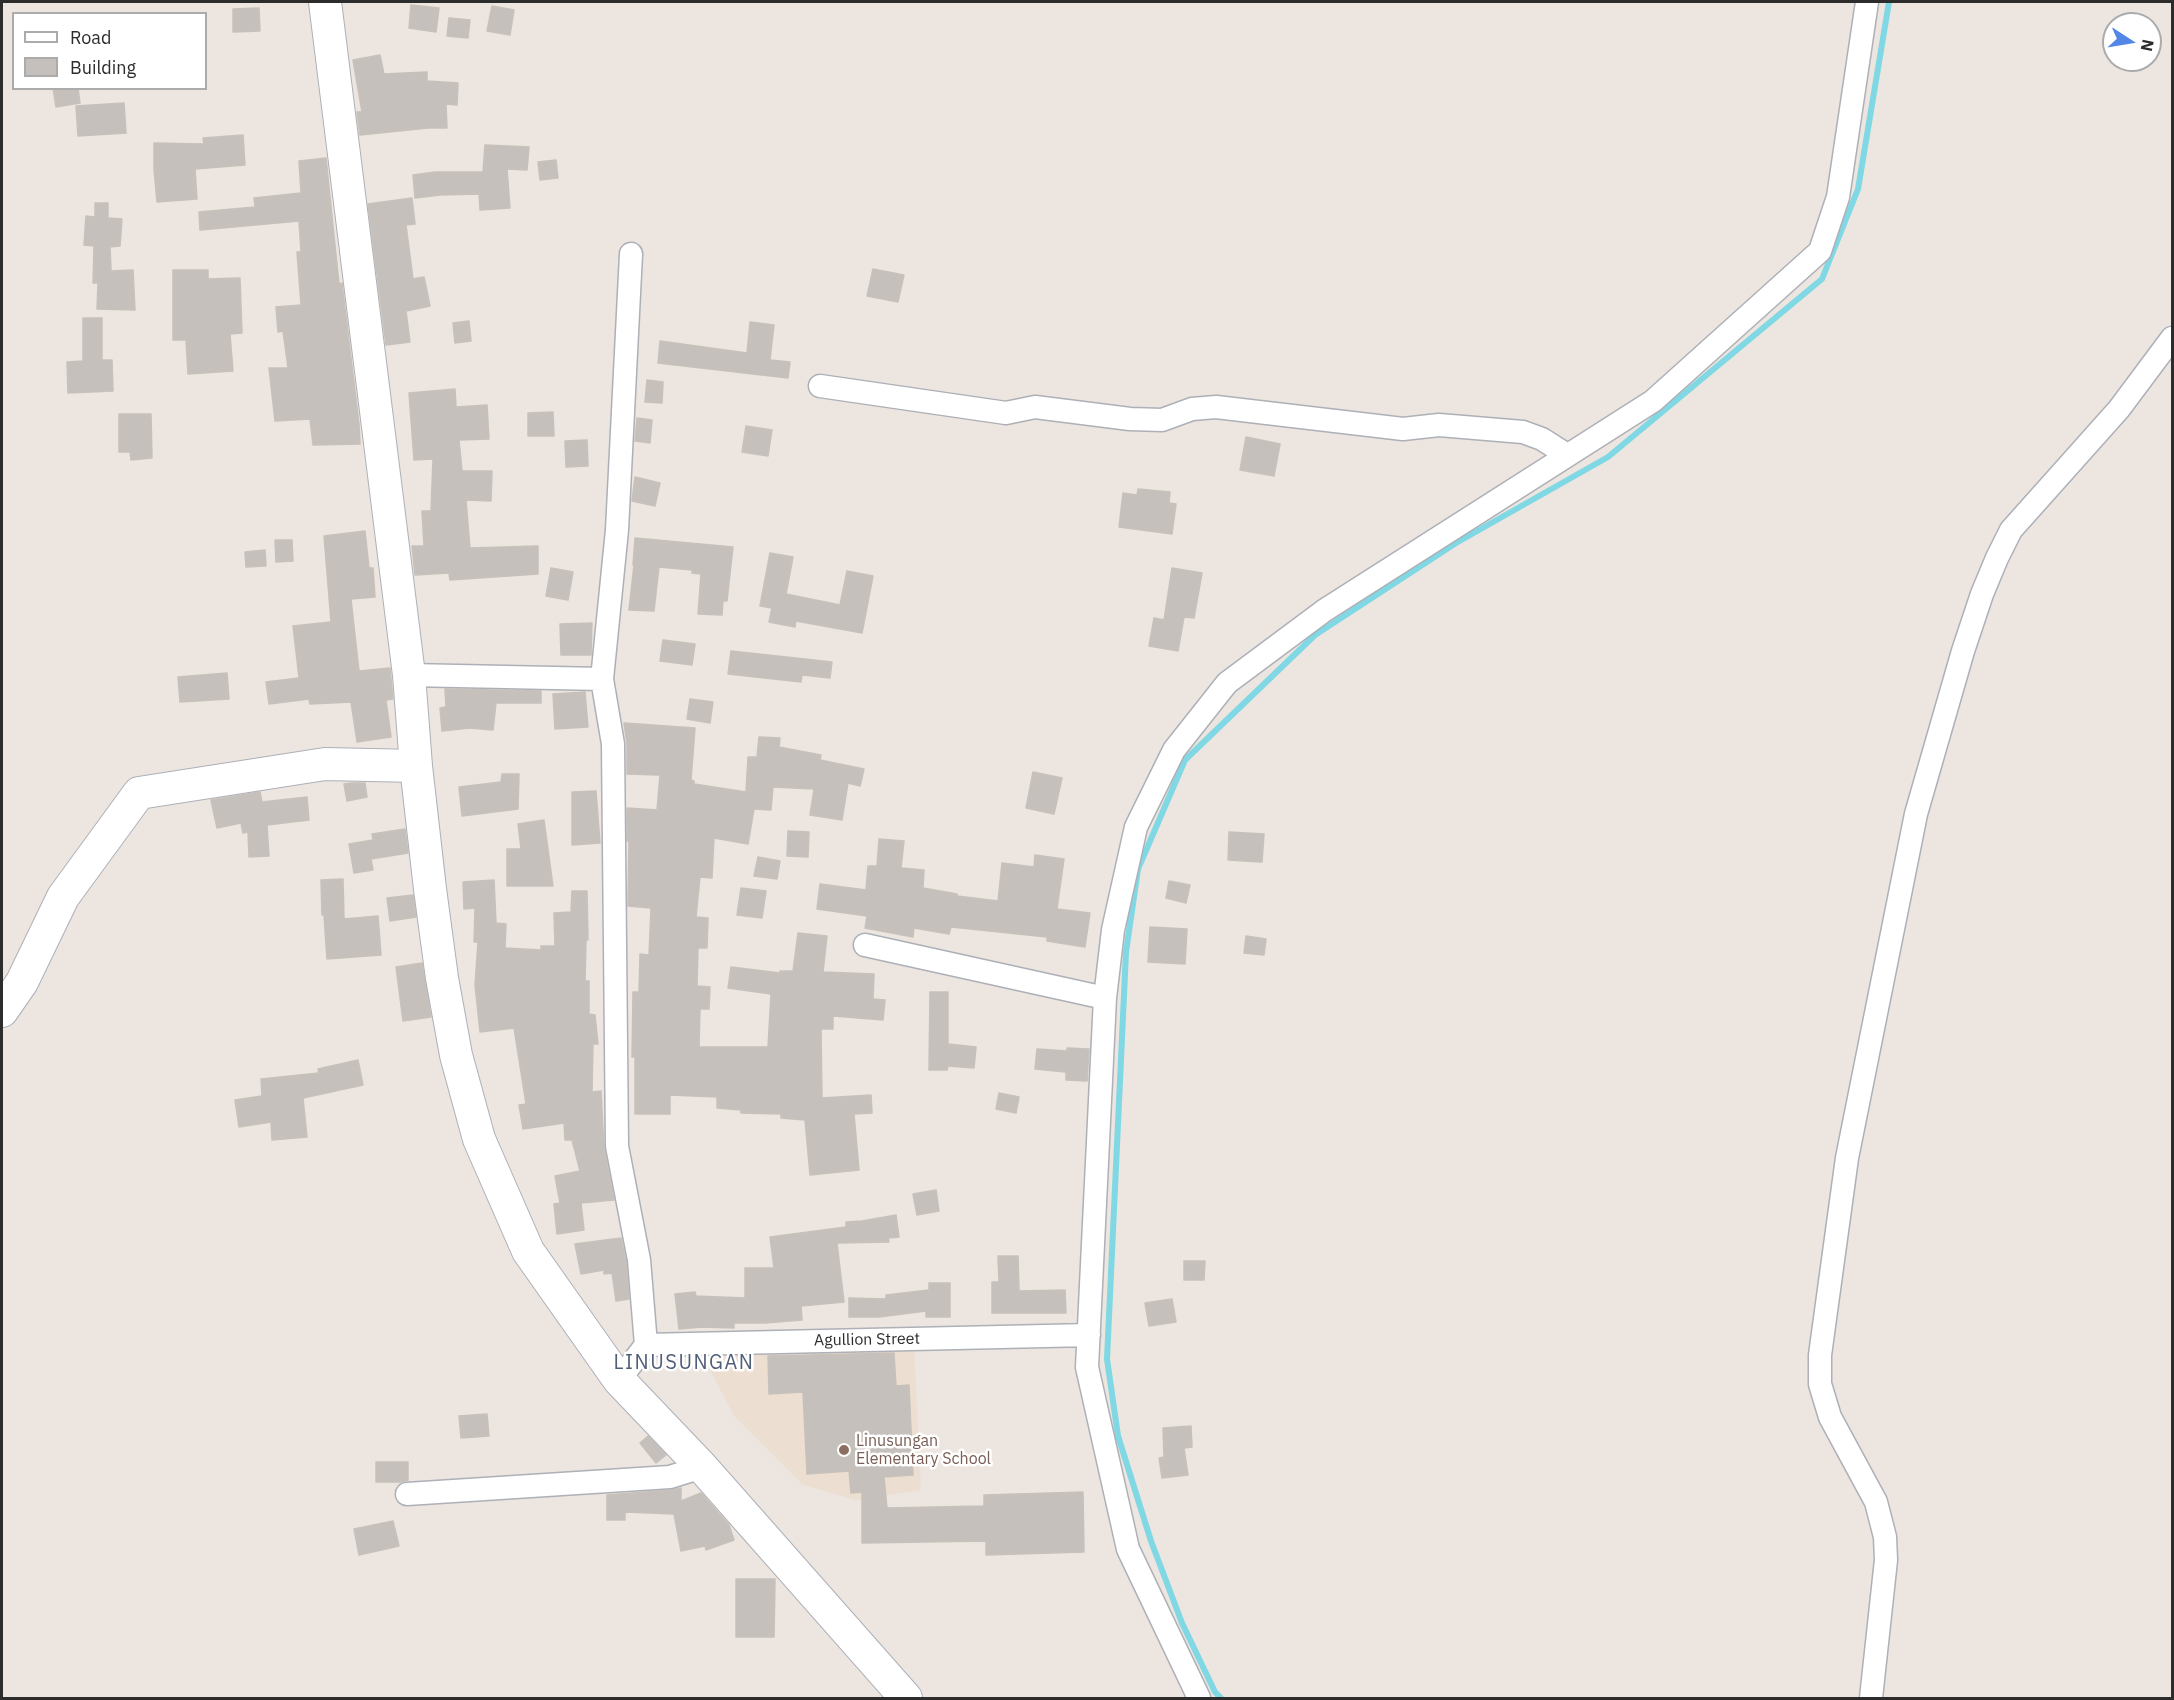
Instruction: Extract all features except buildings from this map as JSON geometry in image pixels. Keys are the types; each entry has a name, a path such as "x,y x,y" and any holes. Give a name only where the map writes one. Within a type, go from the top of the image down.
{"street":[{"path":"325,2 409,675 416,766 442,978 456,1055 479,1139 528,1251 619,1380 702,1467 906,1698"},
{"path":"1199,1698 1128,1549 1087,1367 1105,999 1113,930 1136,827 1174,750 1227,683 1324,610 1653,400 1820,251 1838,197 1867,2"},
{"path":"619,1380 646,1345 639,1260 617,1146 613,744 602,679 617,530 631,254"},
{"path":"1871,1698 1886,1560 1885,1537 1876,1502 1830,1417 1820,1384 1821,1355 1847,1158 1916,814 1975,617 1997,558 2011,530 2119,409 2172,338"},
{"path":"820,386 1006,413 1035,407 1130,419 1162,420 1192,409 1216,407 1402,429 1439,425 1490,428 1523,432 1542,439 1567,455"},
{"path":"409,675 602,679"},
{"path":"2,1011 22,982 63,897 139,794 324,764 416,766"},
{"path":"865,945 1105,999"},
{"name":"Agullion Street","path":"646,1345 1089,1335"},
{"path":"407,1494 670,1477 702,1467"}],"shaded area":[{"name":"Linusungan Elementary School","path":"914,1343 921,1490 855,1500 803,1485 734,1416 702,1355"}],"waterway":[{"path":"1221,1698 1215,1692 1182,1623 1151,1541 1118,1436 1107,1359 1126,952 1138,869 1185,760 1315,635 1456,543 1608,457 1822,279 1858,189 1889,2"}],"place":[{"name":"Linusungan Elementary School","path":"844,1450"}],"district":[{"name":"LINUSUNGAN","path":"684,1363"}]}
